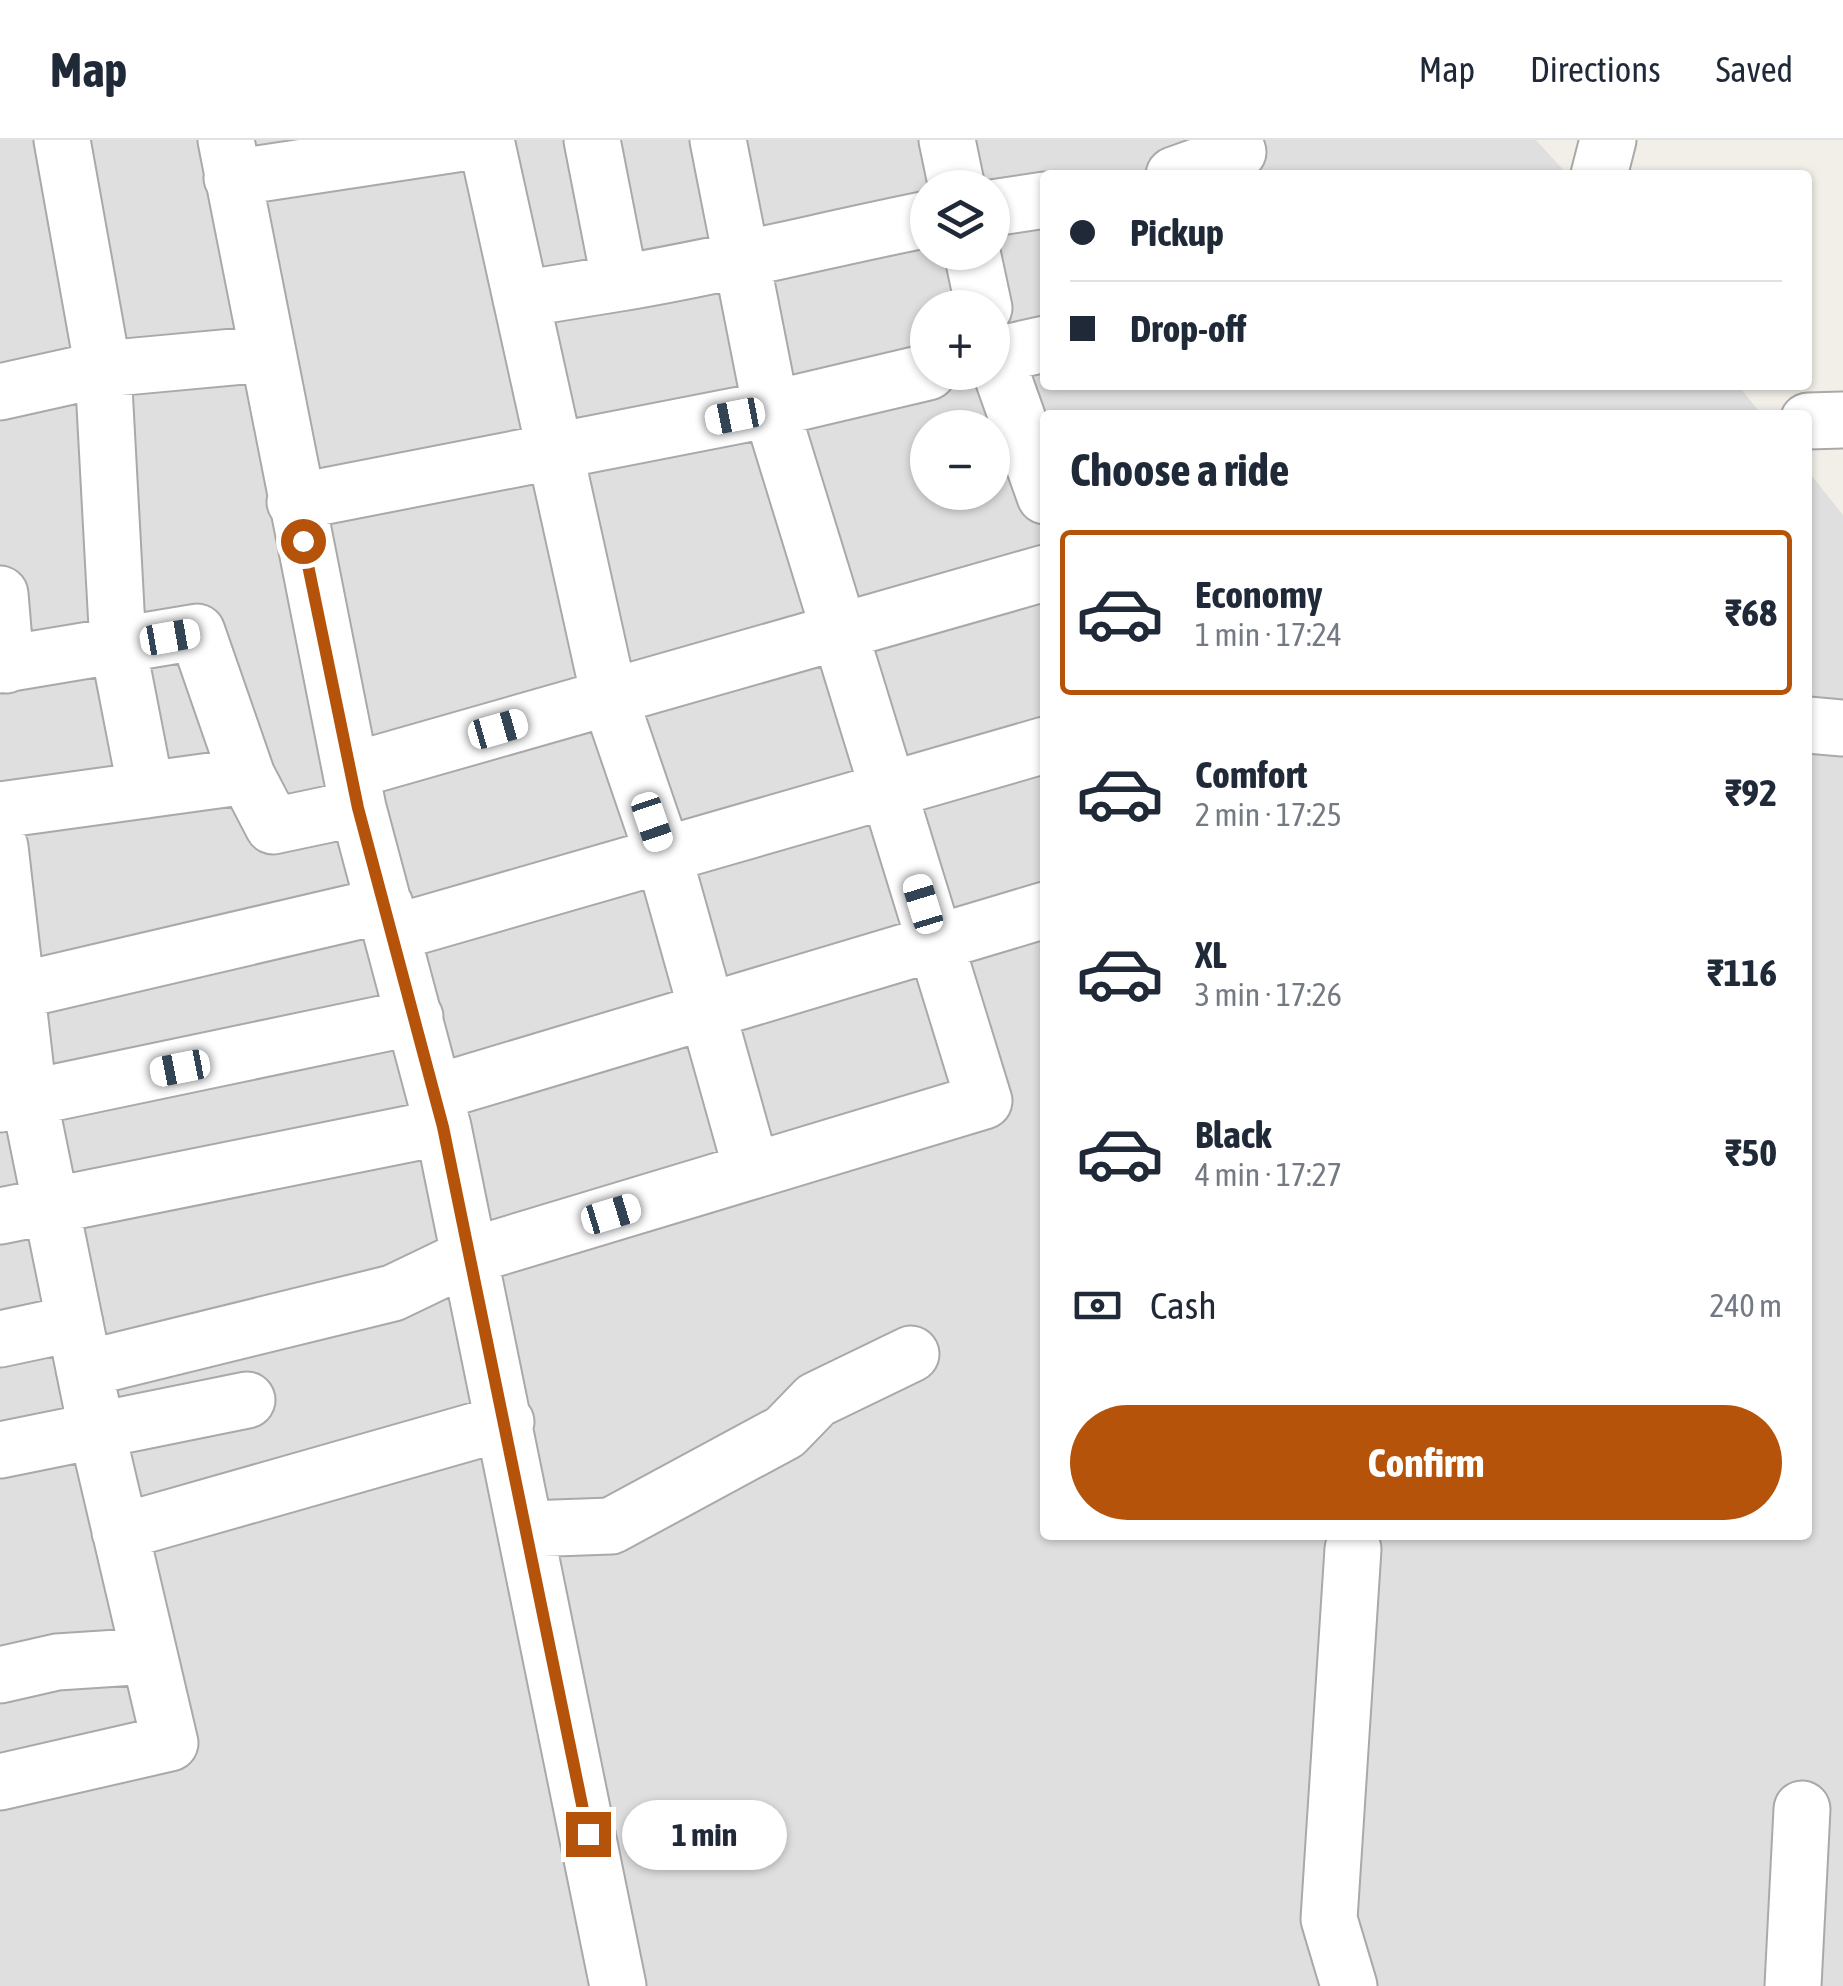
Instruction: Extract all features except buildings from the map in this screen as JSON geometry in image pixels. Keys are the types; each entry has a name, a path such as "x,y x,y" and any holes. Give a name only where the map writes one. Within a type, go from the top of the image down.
{"street":[{"path":"62,140 103,369 118,646 146,790"},
{"path":"618,1986 506,1422 439,1110 354,790 229,159 484,140 610,697 662,854 752,1172"},
{"path":"592,140 620,283"},
{"path":"0,1339 80,1346 392,1293 470,1256 984,1101 771,409 718,140"},
{"path":"947,140 953,170"},
{"path":"1601,170 1608,140"},
{"path":"1188,170 1238,152"},
{"path":"1010,205 1040,201"},
{"path":"521,299 709,269 741,256 910,223"},
{"path":"0,392 103,369 265,354"},
{"path":"1010,371 1040,478"},
{"path":"295,502 771,409 910,376"},
{"path":"1812,421 1843,420"},
{"path":"0,594 3,665 197,632 248,776 273,826 354,790 610,697 1040,574"},
{"path":"1812,725 1843,728"},
{"path":"8,994 389,919 662,854 1040,746"},
{"path":"0,810 248,776"},
{"path":"0,848 14,1101 26,1211 80,1346 96,1432 170,1744 0,1782"},
{"path":"26,1211 439,1110 707,1011 1040,911"},
{"path":"14,1101 415,1017"},
{"path":"527,1530 611,1526 785,1432 816,1400 912,1354"},
{"path":"0,1450 248,1400"},
{"path":"120,1532 506,1422"},
{"path":"1349,1986 1330,1919 1353,1549"},
{"path":"0,1676 57,1662 149,1656"},
{"path":"1793,1986 1802,1809"}],"shaded area":[{"path":"0,140 1536,140 1563,170 1040,170 1040,390 1742,390 1758,410 1040,410 1040,1540 1812,1540 1812,476 1843,515 1843,1986 0,1986"}],"route":[{"path":"303,541 358,808 443,1127 588,1834"}]}
